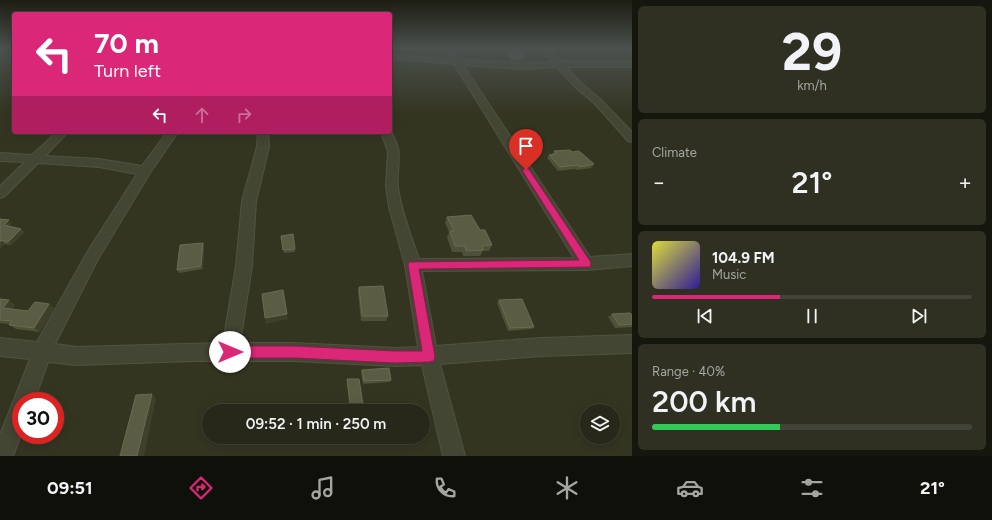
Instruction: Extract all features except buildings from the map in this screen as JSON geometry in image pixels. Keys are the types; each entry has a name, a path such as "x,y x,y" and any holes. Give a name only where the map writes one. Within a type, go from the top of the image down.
{"street":[{"path":"462,70 586,264"},
{"path":"566,70 576,83 598,102 632,139"},
{"path":"0,193 61,134"},
{"path":"27,392 42,352 93,255 145,171 172,134"},
{"path":"230,352 244,266 248,230 249,201 263,147 263,134"},
{"path":"387,134 394,152 392,186 396,207 413,265 429,356 454,456"},
{"path":"0,156 99,163 145,171"},
{"path":"413,265 586,264 632,260"},
{"path":"0,347 77,356 294,352 395,357 429,356 541,347 632,344"},
{"path":"2,456 12,431"}],"route":[{"path":"230,352 294,352 395,357 429,356 413,265 586,264 526,170"}]}
